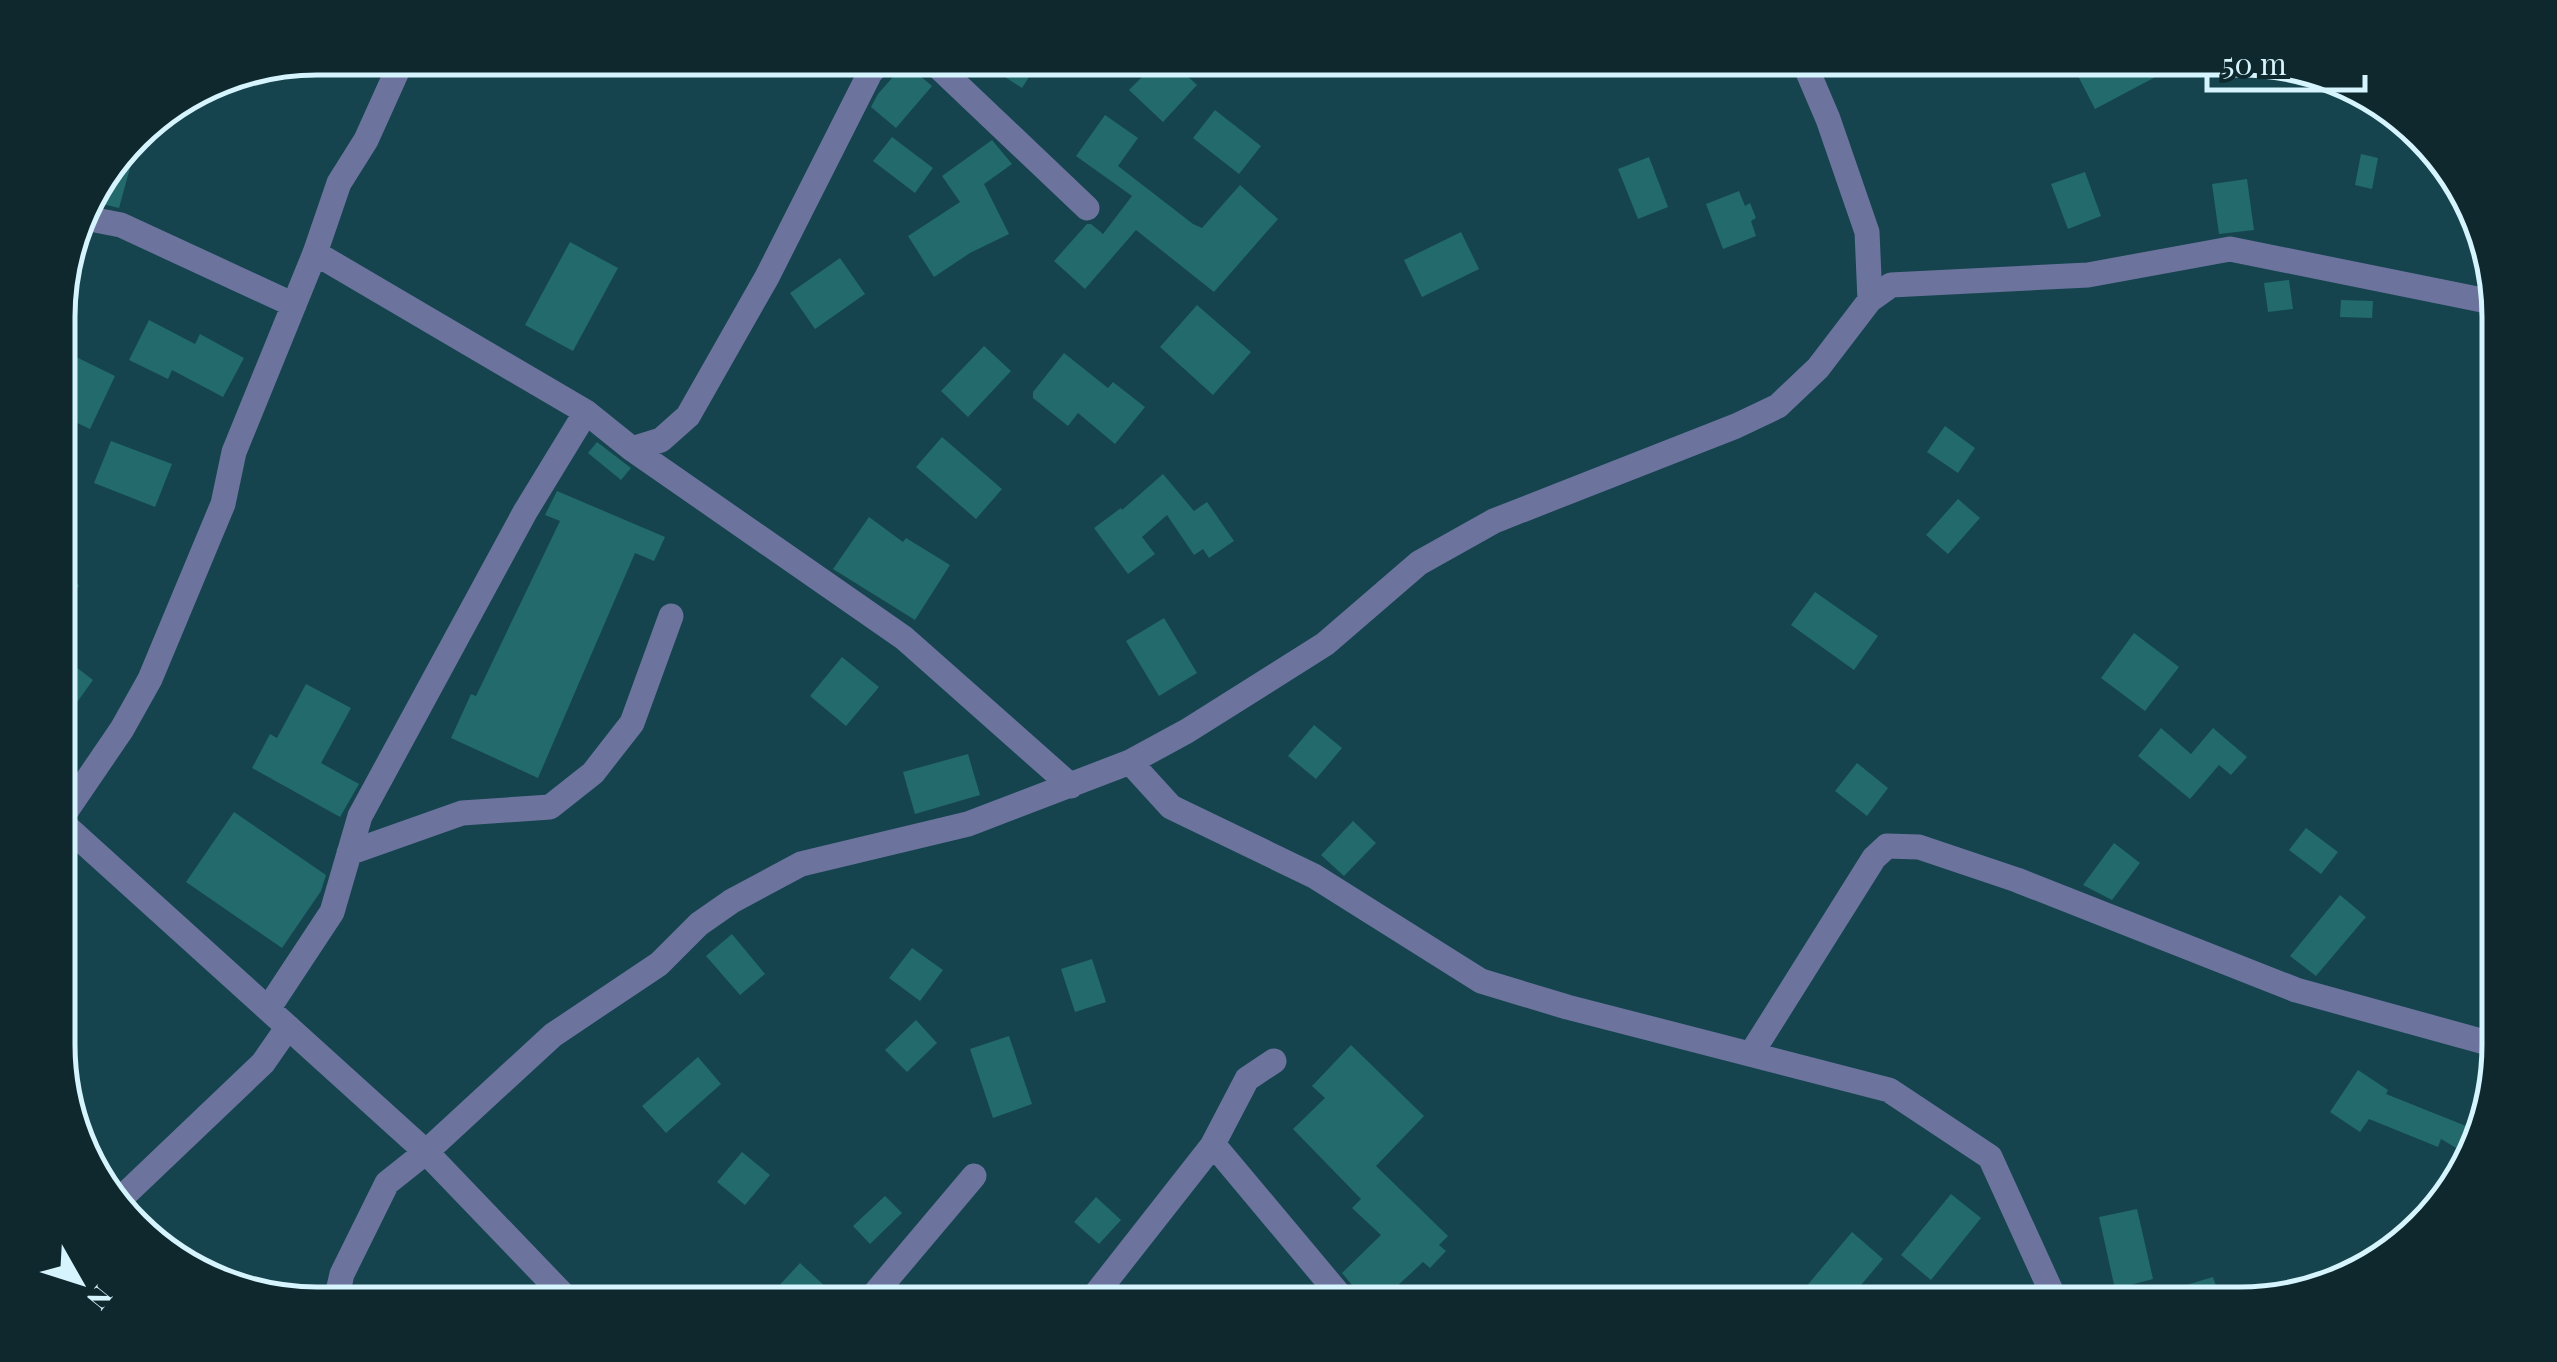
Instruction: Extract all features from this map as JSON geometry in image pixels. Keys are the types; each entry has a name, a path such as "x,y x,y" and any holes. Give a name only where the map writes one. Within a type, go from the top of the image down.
{"street":[{"path":"1809,75 1866,232 1870,300"},
{"path":"75,797 122,730 150,679 223,504 234,452 315,253 339,183 366,140 394,76"},
{"path":"632,449 661,440 688,416 767,277 869,76"},
{"path":"947,76 1086,208"},
{"path":"95,220 122,225 294,306"},
{"path":"339,1287 387,1182 426,1152 553,1035 659,964 700,924 759,884 802,864 968,824 1130,762 1325,644 1419,564 1494,521 1778,406 1818,368 1870,300 1890,285 2088,275 2230,248 2481,299"},
{"path":"315,253 586,412 632,449 904,638 1072,786"},
{"path":"268,1009 332,912 360,816 525,512 586,412"},
{"path":"348,853 462,813 550,807 593,773 632,724 671,616"},
{"path":"1130,762 1171,808 1314,876 1480,981 1889,1090 1990,1157 2049,1286"},
{"path":"75,835 426,1152 556,1287"},
{"path":"1750,1054 1874,858 1888,846 1919,847 2017,880 2296,990 2482,1041"},
{"path":"126,1193 263,1062 288,1027"},
{"path":"1102,1287 1213,1144 1247,1078 1274,1061"},
{"path":"1213,1144 1332,1286"},
{"path":"881,1287 974,1176"}],"building":[{"path":"2080,75 2159,75 2095,109"},
{"path":"894,76 920,76 932,86 896,128 871,107"},
{"path":"1003,76 1030,76 1022,88"},
{"path":"1143,76 1187,76 1197,85 1163,122 1129,90"},
{"path":"1215,110 1261,146 1239,174 1193,138"},
{"path":"1105,115 1138,138 1118,166 1193,224 1202,228 1240,185 1278,219 1214,292 1136,230 1085,289 1054,261 1087,224 1103,234 1132,196 1076,156"},
{"path":"892,137 933,168 915,193 873,161"},
{"path":"992,140 1012,164 984,184 1009,234 934,277 908,236 960,202 942,176"},
{"path":"2361,154 2378,158 2372,189 2355,185"},
{"path":"1649,157 1668,207 1638,219 1618,169"},
{"path":"131,163 119,208 103,204"},
{"path":"2085,172 2101,216 2068,229 2051,184"},
{"path":"2247,179 2254,230 2219,234 2212,184"},
{"path":"1739,191 1756,218 1751,221 1756,236 1723,249 1706,204"},
{"path":"1461,232 1479,269 1422,297 1404,260"},
{"path":"570,242 618,268 573,351 525,325"},
{"path":"840,258 865,294 815,329 790,293"},
{"path":"2289,280 2293,309 2268,312 2264,283"},
{"path":"2341,300 2373,301 2372,318 2340,317"},
{"path":"1197,305 1251,352 1213,395 1160,347"},
{"path":"149,320 195,344 200,334 244,358 223,397 172,370 168,379 129,360"},
{"path":"984,346 1011,371 968,417 941,391"},
{"path":"1064,353 1108,388 1113,382 1145,407 1115,444 1078,413 1068,426 1033,398 1033,392"},
{"path":"76,357 115,376 90,429 76,422"},
{"path":"1945,426 1975,448 1958,473 1927,452"},
{"path":"942,437 1002,489 976,519 916,467"},
{"path":"111,441 172,464 155,507 94,483"},
{"path":"597,442 631,468 621,480 588,453"},
{"path":"1163,474 1194,511 1207,502 1234,541 1209,558 1203,549 1194,555 1167,515 1142,537 1155,554 1128,574 1094,528 1122,510"},
{"path":"557,491 665,537 654,561 635,553 538,778 451,738 471,694 476,696 560,521 545,515"},
{"path":"1958,499 1980,518 1948,554 1926,535"},
{"path":"869,517 903,542 906,538 950,565 915,620 833,569"},
{"path":"1815,592 1878,636 1854,670 1791,625"},
{"path":"1164,618 1197,673 1159,696 1126,641"},
{"path":"2134,633 2179,667 2145,711 2101,678"},
{"path":"842,657 879,687 846,726 810,696"},
{"path":"76,667 93,680 75,704"},
{"path":"306,684 351,708 321,763 359,784 340,817 252,768 270,734 277,738"},
{"path":"1314,725 1342,748 1316,779 1288,756"},
{"path":"2161,728 2191,754 2213,728 2247,757 2231,775 2219,765 2190,799 2138,756"},
{"path":"968,754 980,795 915,814 903,772"},
{"path":"1857,763 1888,788 1867,816 1835,791"},
{"path":"234,812 326,875 321,891 282,948 186,882"},
{"path":"1353,821 1376,843 1344,876 1321,855"},
{"path":"2306,828 2338,852 2321,874 2289,850"},
{"path":"2114,843 2140,863 2112,900 2083,885"},
{"path":"2340,895 2366,917 2316,976 2290,956"},
{"path":"732,934 765,974 740,995 706,956"},
{"path":"912,948 943,970 920,1001 889,978"},
{"path":"1092,959 1106,1002 1075,1012 1061,969"},
{"path":"916,1020 937,1043 907,1072 885,1050"},
{"path":"1009,1036 1032,1104 993,1118 970,1049"},
{"path":"1351,1045 1424,1116 1376,1166 1448,1236 1439,1245 1446,1251 1430,1268 1423,1262 1397,1286 1353,1286 1342,1273 1381,1235 1352,1208 1361,1199 1293,1129 1325,1098 1312,1086"},
{"path":"698,1057 721,1084 666,1133 642,1106"},
{"path":"2358,1070 2388,1090 2386,1094 2466,1126 2470,1118 2458,1149 2441,1139 2438,1147 2369,1119 2360,1132 2330,1112"},
{"path":"742,1152 770,1175 745,1205 717,1182"},
{"path":"1951,1194 1981,1218 1931,1280 1901,1255"},
{"path":"885,1196 902,1213 870,1244 853,1226"},
{"path":"1096,1197 1121,1220 1099,1244 1074,1222"},
{"path":"2137,1209 2153,1279 2114,1286 2099,1217"},
{"path":"1852,1232 1883,1259 1860,1286 1806,1286"},
{"path":"800,1263 825,1287 778,1287"},
{"path":"2213,1277 2216,1286 2183,1286"}]}
